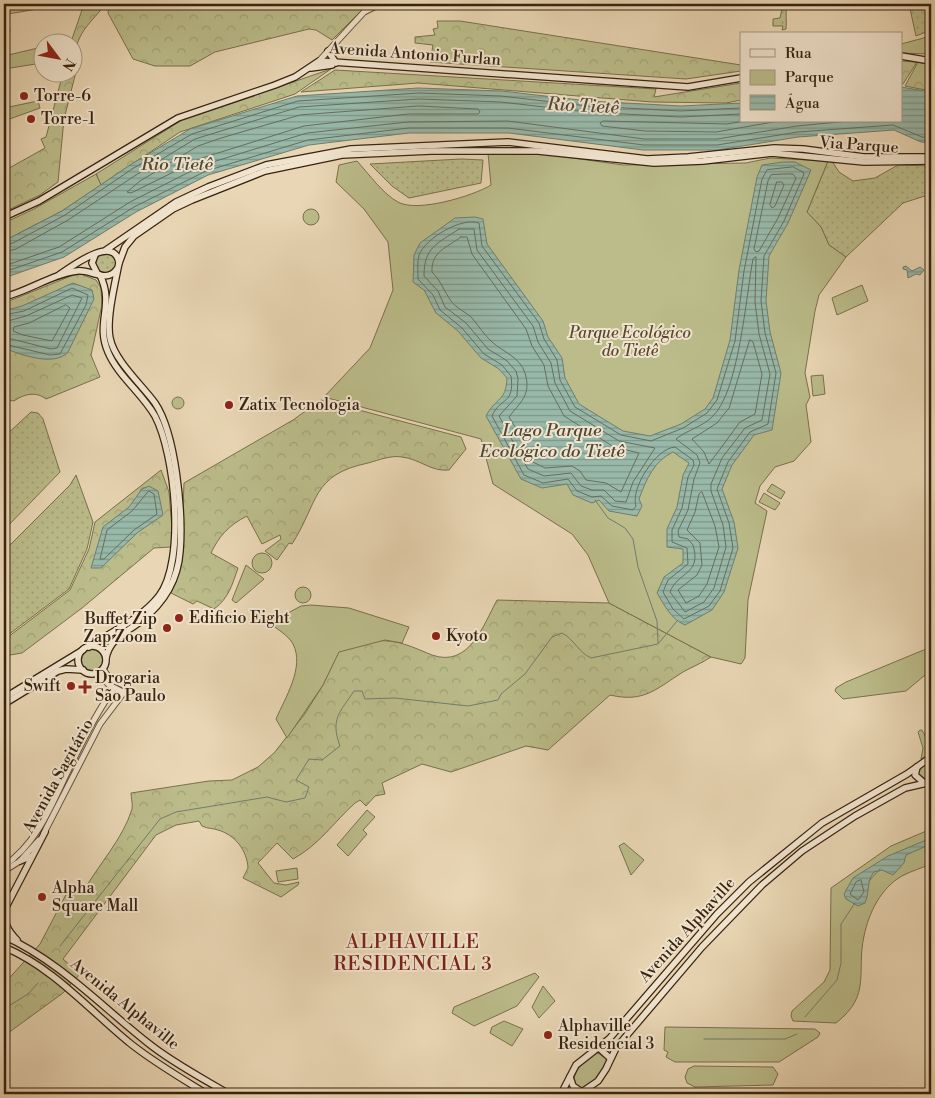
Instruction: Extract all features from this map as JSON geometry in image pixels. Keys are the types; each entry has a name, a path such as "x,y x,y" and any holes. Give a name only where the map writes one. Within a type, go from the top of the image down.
{"main road":[{"path":"328,51 336,64"},
{"path":"902,56 931,61"},
{"name":"Avenida Antonio Furlan","path":"4,217 39,200 178,118 275,85 307,70 319,61 336,64 344,63 688,87 740,78"},
{"path":"307,70 344,63"},
{"path":"484,151 482,146 486,142"},
{"path":"508,142 510,147 508,152"},
{"path":"4,297 20,293 106,250 176,202 208,187 266,165 350,149 508,142 647,159 785,150"},
{"path":"59,275 79,270 99,275 111,275 118,265 125,247 134,236 172,209 228,184 266,171 342,155 431,151 546,151 643,164 704,161 785,150"},
{"name":"Via Parque","path":"785,150 864,157 931,157"},
{"name":"Via Parque","path":"785,150 855,161 931,162"},
{"path":"86,649 79,660 83,670 88,674 100,671 111,643 142,620 165,596 177,572 180,549 178,488 167,428 155,404 121,360 109,337 118,265 117,256 106,250"},
{"path":"4,698 86,649 132,620 150,606 162,590 174,554 174,495 160,430 149,406 108,352 102,334 108,295 92,263 95,255"},
{"path":"86,649 98,648 106,658"},
{"path":"4,704 58,671 66,669 83,670"},
{"name":"Avenida Alphaville","path":"561,1094 570,1075 581,1059 599,1048 614,1034 716,914 746,885 806,835 907,774 931,757"},
{"path":"918,765 915,775 923,782"},
{"name":"Avenida Alphaville","path":"580,1093 598,1081 616,1048 702,947 762,885 823,836 891,795 923,782 931,782"},
{"path":"20,943 8,930 5,923 4,909 45,832"},
{"path":"20,860 32,856"},
{"name":"Avenida Alphaville","path":"4,936 20,943 72,979 165,1056 229,1094"},
{"name":"Avenida Alphaville","path":"4,947 39,967 71,991 131,1044 163,1068 207,1094"},
{"path":"599,1048 610,1058"},
{"path":"570,1075 572,1086 580,1093"}],"street":[{"path":"319,61 364,12 380,4"},
{"path":"100,671 114,688 123,692"},
{"name":"Avenida Sagitário","path":"4,866 23,850 46,823 100,724 128,687 110,679 100,671"},
{"name":"Avenida Sagitário","path":"4,871 20,860 45,832 46,823 79,749 114,688"}],"green space":[{"path":"4,4 6,7 15,4 61,5 8,14 10,32 4,33"},
{"path":"84,4 99,4 100,11 82,34 74,32"},
{"path":"109,4 374,4 367,5 332,40 316,30 309,29 215,52 190,66 155,66 133,59 108,13"},
{"path":"783,4 787,4 786,29 782,30 783,26 773,26 773,19 780,18"},
{"path":"909,4 931,4 931,30 916,36"},
{"path":"437,21 460,21 740,65 740,71 686,79 430,62 433,45 415,43 415,37 435,35 433,29 438,28"},
{"path":"931,36 931,54 902,53 902,44"},
{"path":"32,49 32,65 4,69 4,56"},
{"path":"902,61 917,62 903,84"},
{"path":"918,62 931,65 931,91 905,86"},
{"path":"331,69 295,94 180,132 101,185 96,174 182,120"},
{"path":"335,70 656,89 654,97 740,83 740,100 726,103 652,102 418,83 301,92"},
{"path":"61,82 73,82 64,119 58,182 40,195 4,212 4,171 45,148 41,139 46,137"},
{"path":"38,101 40,108 4,121 4,108"},
{"name":"Parque Ecológico do Tietê","path":"488,153 537,153 623,165 746,163 770,158 828,161 807,212 821,227 829,245 846,257 819,295 815,311 805,373 810,397 806,405 811,442 794,461 775,467 760,486 755,503 767,511 748,600 745,658 741,664 711,657 609,603 588,555 572,534 493,484 481,439 324,397 370,348 393,290 388,242 364,209 336,182 339,165 357,161 393,199 407,205 418,206 459,198 491,185"},
{"path":"461,159 483,160 481,183 409,198 392,186 370,164"},
{"path":"828,161 832,161 839,172 853,181 875,178 898,165 931,166 931,194 903,203 846,257 829,245 821,227 807,212"},
{"path":"96,174 101,185 62,211 4,241 4,223 34,209"},
{"path":"311,209 317,211 319,217 317,223 311,225 305,223 303,217 305,211"},
{"path":"106,253 113,256 116,263 113,270 106,273 99,270 96,263 99,256"},
{"path":"81,274 96,280 101,288 102,305 91,355 100,377 46,399 34,394 26,395 14,401 4,399 4,303 71,276"},
{"path":"862,285 868,301 837,315 832,298"},
{"path":"823,375 825,394 813,396 811,376"},
{"path":"178,397 184,403 178,409 172,403"},
{"path":"321,400 461,437 466,449 449,470 437,469 408,458 394,457 349,468 336,475 319,492 292,544 289,543 277,560 265,551 281,539 280,535 262,544 247,516 225,532 217,541 211,553 238,568 229,591 219,605 214,609 197,601 193,604 171,593 181,559 184,483 293,420"},
{"path":"31,412 38,413 43,419 60,472 4,530 4,437"},
{"path":"161,470 169,492 173,541 171,547 154,548 82,608 22,653 4,656 4,640 70,590 89,549 95,522"},
{"path":"76,475 93,522 87,549 69,589 4,638 4,551 70,485"},
{"path":"772,484 785,492 781,499 767,491"},
{"path":"764,493 780,503 775,510 759,502"},
{"path":"262,553 269,556 272,563 269,570 262,573 255,570 252,563 255,556"},
{"path":"246,565 264,579 236,603 232,600"},
{"path":"300,587 306,587 311,592 309,601 300,603 295,598 295,592"},
{"path":"497,600 609,603 711,657 649,693 632,697 610,695 548,750 526,746 451,772 422,764 382,783 385,794 375,796 366,806 360,800 355,803 319,840 293,859 277,843 258,863 274,883 286,885 299,882 298,885 281,897 243,878 248,868 243,849 235,839 224,832 206,828 199,821 176,825 156,835 63,959 80,974 63,993 4,1036 4,984 40,944 71,885 83,892 123,831 132,807 131,793 209,781 232,780 258,767 274,753 304,715 323,685 339,651 363,643 382,641 405,644 432,655 456,656 473,642"},
{"path":"301,606 349,608 409,627 402,643 385,640 339,652 323,685 287,738 276,719 292,682 297,662 296,653 289,638 269,623"},
{"path":"931,647 931,670 906,691 843,699 835,691 836,688 846,682"},
{"path":"92,649 97,650 103,656 103,666 97,672 92,673 87,672 81,666 80,661 81,656 87,650"},
{"path":"922,730 931,747 931,754 921,759 923,748 918,732"},
{"path":"931,760 931,781 929,781 918,774 922,766"},
{"path":"367,810 375,817 363,830 367,834 348,856 337,845"},
{"path":"931,829 931,864 905,874 888,887 877,902 869,918 862,949 859,993 847,1013 836,1023 793,1021 792,1011 824,982 830,970 831,888 891,846"},
{"path":"624,843 644,860 631,875 619,846"},
{"path":"297,868 298,879 278,882 276,871"},
{"path":"535,973 539,977 517,1006 474,1026 452,1013 454,1007"},
{"path":"543,986 555,1001 539,1018 532,1007"},
{"path":"504,1021 523,1029 512,1046 490,1033 492,1027"},
{"path":"665,1027 815,1029 820,1033 818,1037 779,1062 675,1062 666,1057 668,1052 664,1050"},
{"path":"598,1053 607,1059 604,1069 593,1082 579,1089 573,1082 576,1072 585,1061"},
{"path":"694,1066 773,1067 778,1074 773,1085 695,1087 687,1083 685,1077 688,1069"},
{"path":"777,1090 814,1091 817,1094 780,1094"}],"water":[{"name":"Rio Tietê","path":"902,87 931,92 931,143 921,142 894,130 798,137 718,150 643,150 509,133 409,133 309,145 208,175 136,212 64,257 4,278 4,241 62,211 130,165 190,129 297,96 418,88 502,91 588,101 681,106 740,103 740,122 902,122"},
{"name":"Lago Parque Ecológico do Tietê","path":"795,162 811,170 788,223 769,256 766,301 770,332 781,373 772,430 754,435 732,465 722,489 734,522 738,548 724,592 712,610 685,625 672,616 657,593 664,577 683,563 683,549 667,547 667,529 677,507 683,475 689,463 673,452 661,460 651,472 639,499 642,506 637,516 609,511 599,500 592,503 573,495 567,484 542,488 521,479 486,416 503,396 507,378 499,369 481,358 458,331 436,313 424,290 413,282 414,255 420,243 455,218 475,217 483,219 487,244 543,321 548,337 562,358 565,378 579,404 623,431 650,436 681,424 705,409 713,398 730,340 739,270 757,177 762,165"},
{"path":"906,266 912,271 920,267 924,270 920,275 916,274 908,278 907,270 903,269"},
{"path":"73,283 92,290 94,299 68,352 55,359 47,359 19,354 4,348 4,311 22,306"},
{"path":"149,486 158,491 163,515 137,533 101,568 91,568 103,527 129,507 142,489"},
{"path":"931,838 931,844 906,855 904,863 893,875 882,870 874,872 870,880 865,903 858,906 846,899 844,894 853,878 888,856"}],"waterway":[{"path":"595,500 608,518 625,528 633,539 638,567 657,621 658,643"},
{"path":"60,946 160,819 176,812 267,797 286,802 305,798 309,787 296,780 309,759 322,760 340,746 336,722 354,691 362,691 365,699 395,698 468,706 498,700 501,694 525,674 552,637 562,633 591,658 658,644 677,621"},
{"path":"869,881 880,869"},
{"path":"805,1017 837,980 841,963 841,924 855,903"},
{"path":"4,1009 28,994 38,983"},
{"path":"704,1039 785,1039 797,1034"}],"place":[{"name":"Torre-6","path":"24,96"},
{"name":"Torre-1","path":"31,119"},
{"name":"Zatix Tecnologia","path":"229,405"},
{"name":"Edificio Eight","path":"179,618"},
{"name":"Buffet Zip Zap Zoom","path":"167,628"},
{"name":"Kyoto","path":"436,636"},
{"name":"Swift","path":"71,686"},
{"name":"Drogaria São Paulo","path":"85,687"},
{"name":"Alpha Square Mall","path":"42,897"},
{"name":"Alphaville Residencial 3","path":"548,1035"}],"district":[{"name":"ALPHAVILLE RESIDENCIAL 3","path":"413,953"}]}
